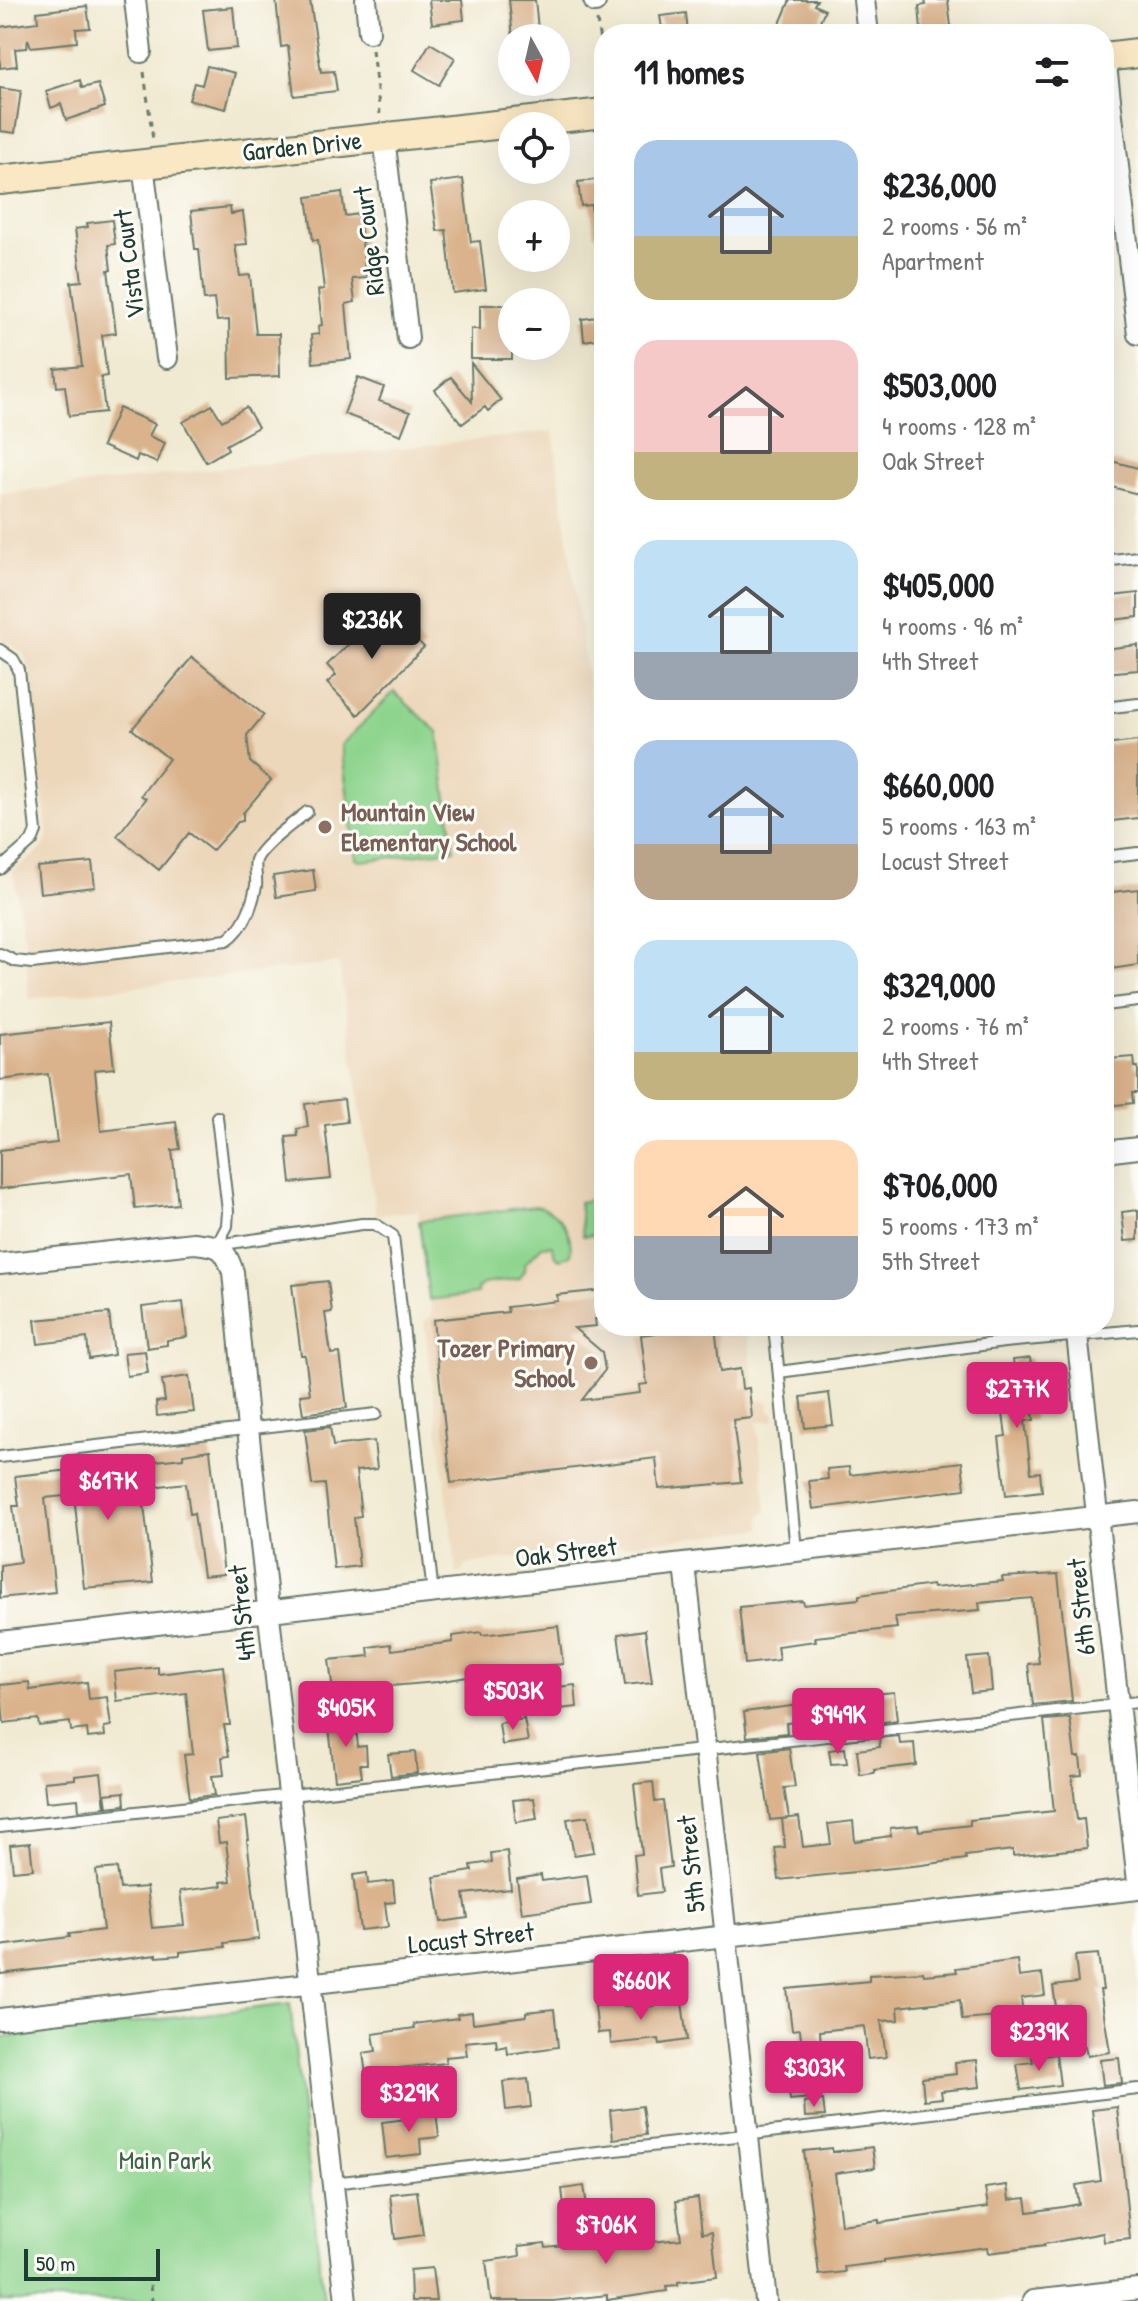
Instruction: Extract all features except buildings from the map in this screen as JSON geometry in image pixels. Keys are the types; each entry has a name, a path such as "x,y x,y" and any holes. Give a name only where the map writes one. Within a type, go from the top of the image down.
{"street":[{"path":"135,0 141,52"},
{"path":"366,0 369,32"},
{"path":"864,0 867,24"},
{"path":"1114,56 1138,53"},
{"name":"Garden Drive","path":"0,180 594,114"},
{"path":"1114,133 1138,334"},
{"name":"Ridge Court","path":"384,137 408,338"},
{"name":"Vista Court","path":"150,163 167,358"},
{"path":"1114,1151 1138,1148"},
{"path":"0,1264 194,1243 217,1245"},
{"name":"4th Street","path":"217,1245 227,1255 233,1272 346,2301"},
{"name":"6th Street","path":"1077,1336 1097,1517 1128,1703 1138,1882"},
{"name":"Oak Street","path":"0,1642 1138,1512"},
{"name":"5th Street","path":"685,1565 766,2301"},
{"name":"Locust Street","path":"0,2019 1138,1889"},
{"path":"1033,2301 1138,2289"}],"lane":[{"path":"1114,560 1138,557"},
{"path":"0,650 13,659 19,670 36,831 32,841 0,869"},
{"path":"1114,707 1138,704"},
{"path":"0,954 15,961 32,963 227,940 237,933 249,912 256,885 256,860 307,812"},
{"path":"1114,856 1138,853"},
{"path":"1114,1004 1138,1001"},
{"path":"217,1117 228,1211 227,1226 217,1245"},
{"path":"217,1245 362,1224 375,1224 393,1236 433,1594"},
{"path":"1114,1330 1138,1330"},
{"path":"775,1336 796,1550"},
{"path":"779,1372 1034,1336"},
{"path":"0,1457 376,1414"},
{"path":"0,1827 1128,1703"},
{"path":"333,2183 1138,2089"}],"path":[{"path":"594,1 597,24"},
{"path":"369,32 384,137"},
{"path":"141,52 150,163"},
{"path":"150,2285 152,2301"}],"shaded area":[{"name":"Mountain View Elementary School","path":"553,431 594,724 594,1336 748,1336 756,1400 768,1401 775,1420 757,1422 767,1512 761,1514 761,1529 474,1563 457,1574 424,1321 432,1315 418,1211 376,1215 339,963 29,999 25,940 13,871 41,850 47,834 30,671 23,654 0,640 0,494"}],"green space":[{"path":"394,692 438,732 454,850 361,861 356,859 341,745"},
{"path":"594,1200 594,1235 583,1236 579,1202"},
{"path":"535,1206 551,1212 563,1223 571,1247 570,1255 560,1259 555,1256 552,1245 542,1246 524,1264 525,1271 519,1279 483,1284 477,1289 478,1294 429,1300 419,1221"},
{"name":"Main Park","path":"290,2004 324,2301 0,2301 0,2038"}],"place":[{"name":"Mountain View Elementary School","path":"325,827"},
{"name":"Tozer Primary School","path":"591,1363"}]}
